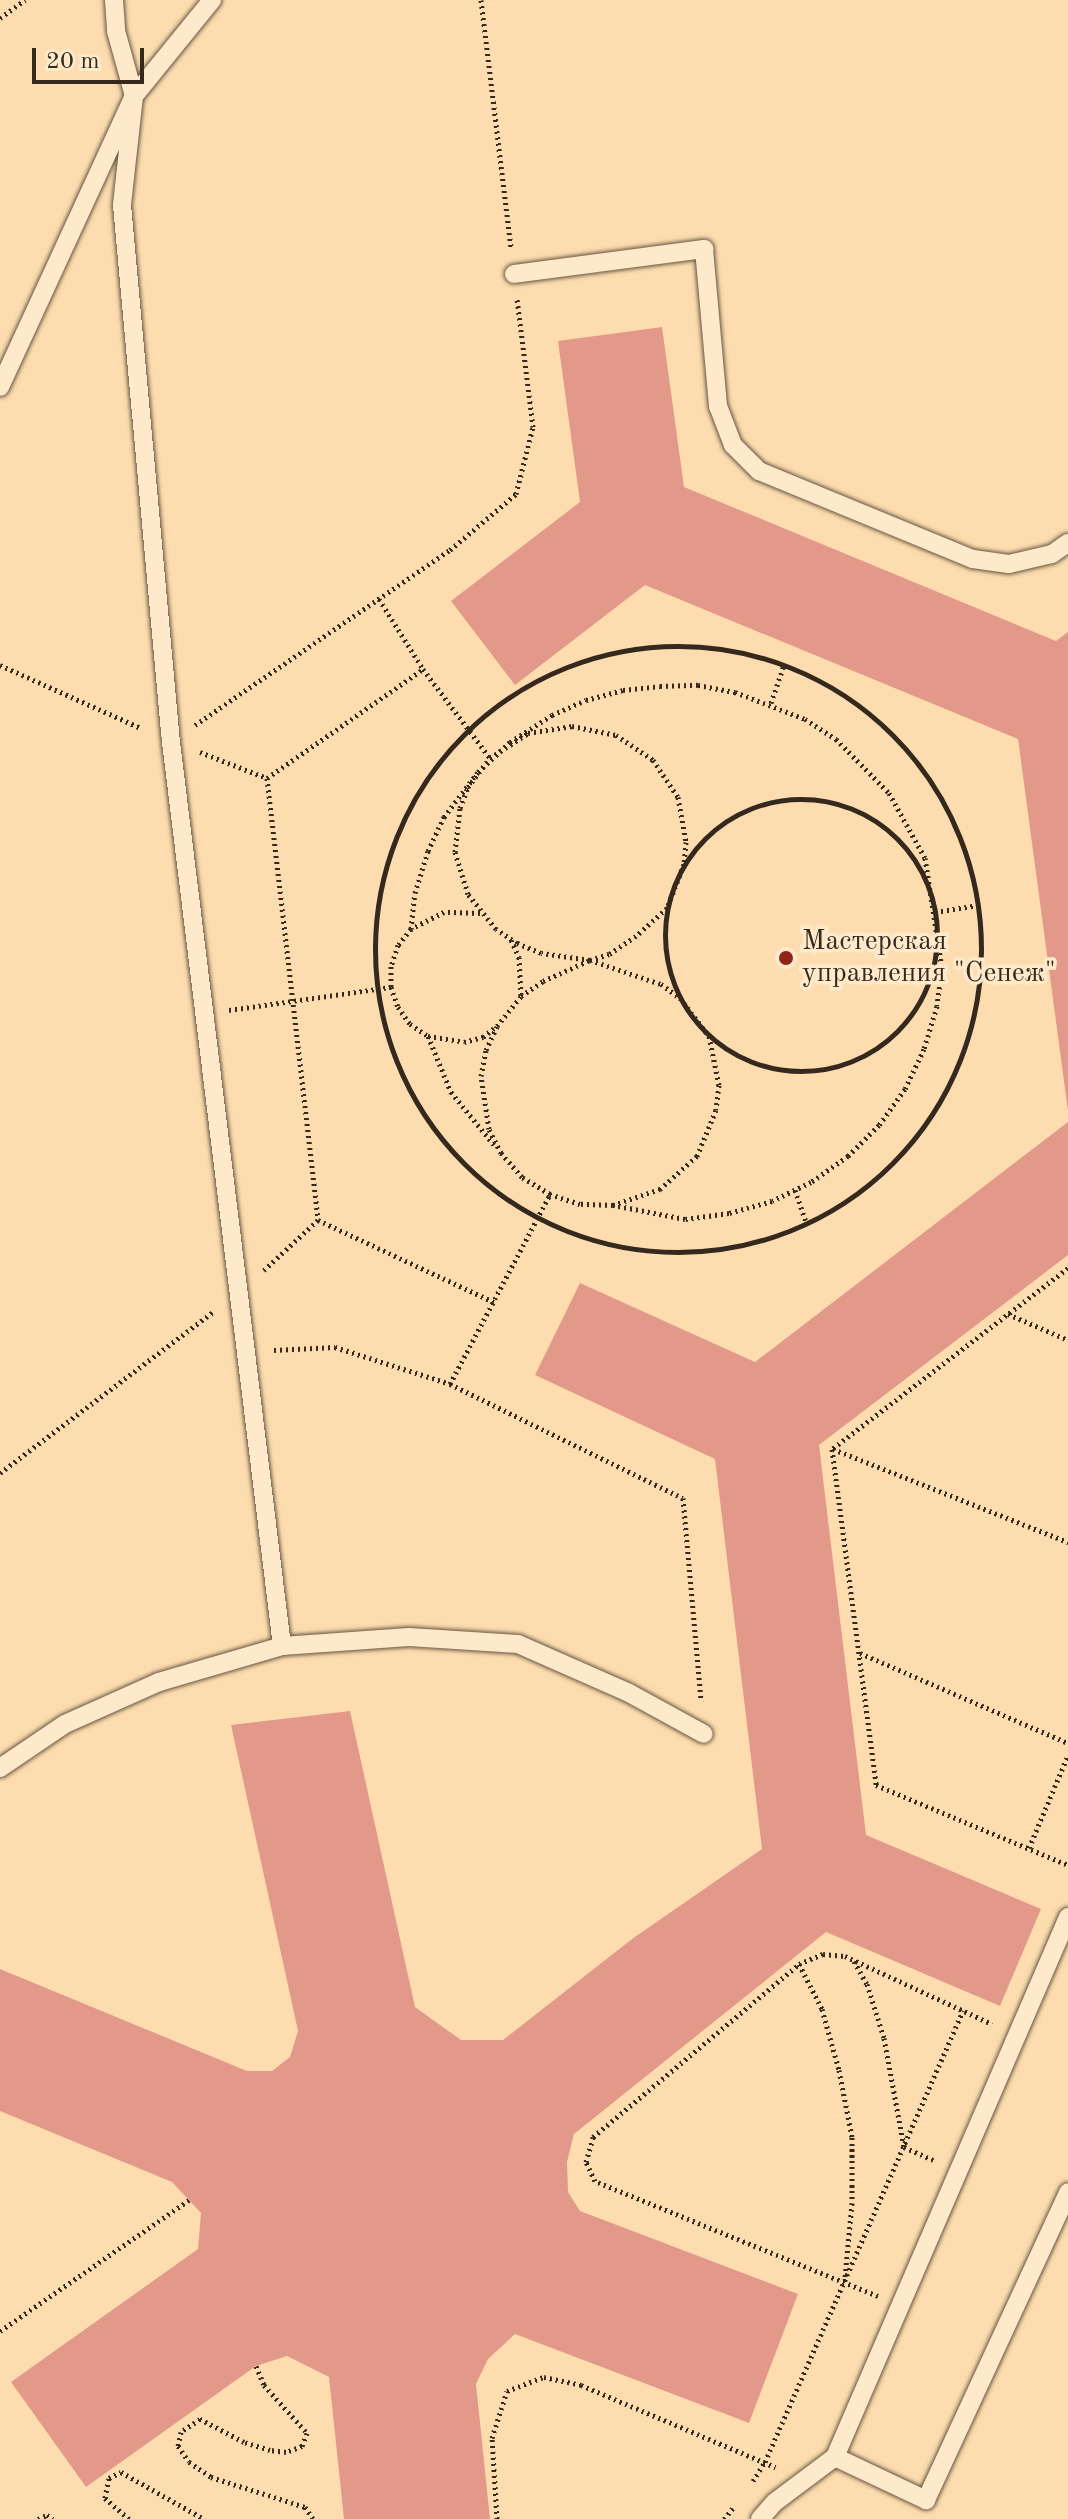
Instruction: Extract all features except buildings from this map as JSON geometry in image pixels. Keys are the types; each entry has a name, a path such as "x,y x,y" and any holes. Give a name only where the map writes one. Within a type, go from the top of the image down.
{"lane":[{"path":"114,0 116,31 134,96 122,205 171,742 282,1646"},
{"path":"0,387 134,96 212,0"},
{"path":"514,274 704,249 718,406 733,445 759,471 973,559 1009,564 1052,554 1068,543"},
{"path":"0,1768 65,1724 159,1682 282,1646 409,1637 518,1644 629,1693 704,1734"},
{"path":"760,2519 775,2502 835,2457 1068,1917"},
{"path":"835,2457 926,2500 1068,2192"}],"path":[{"path":"0,18 25,0"},
{"path":"171,742 450,550 516,494 533,427 481,0"},
{"path":"379,599 423,669 490,758"},
{"path":"659,645 702,646 744,652 784,665 856,703 914,759 956,828 978,905 982,953 977,1002 965,1049 945,1093 919,1134 887,1170 849,1201 807,1224 770,1239 731,1248 665,1252 612,1245 574,1234 537,1218 478,1177 429,1123 395,1059 377,989 375,917 391,847 423,783 469,728 501,701 537,679 617,651 659,645"},
{"path":"0,665 171,742 267,778"},
{"path":"771,703 784,665"},
{"path":"267,778 423,669"},
{"path":"411,929 415,893 428,851 444,817 490,758 552,715 623,690 698,685 771,703 805,719 836,739 889,793 925,858 935,912 942,969 937,1006 924,1049 905,1089 879,1125 848,1156 795,1190 772,1201 729,1213 685,1219 613,1205 580,1204 550,1194 522,1177 451,1092 428,1036"},
{"path":"528,733 550,727 594,728 635,745 653,760 678,797 686,842 684,864 667,908 665,955 680,998 709,1036 735,1055 764,1067 796,1072 827,1069 858,1059 885,1043 908,1020 924,994 935,964 937,932"},
{"path":"267,778 318,1220"},
{"path":"468,787 460,808 455,852 460,874 480,913 511,939 541,953 590,960 640,974 680,998"},
{"path":"684,864 714,829 734,816 755,806 801,798 836,803 868,816 905,846 928,886"},
{"path":"935,912 978,905"},
{"path":"480,913 444,912 411,929 398,945 391,966 391,987 398,1007 410,1024 428,1036 446,1042 464,1042 483,1037 497,1026 521,996 543,981 609,954 636,936 667,908"},
{"path":"511,939 519,957 521,996"},
{"path":"204,1013 391,987"},
{"path":"497,1026 481,1076 485,1116 501,1153"},
{"path":"613,1205 660,1189 697,1156 716,1110 717,1073 709,1036"},
{"path":"795,1190 807,1224"},
{"path":"450,1384 550,1194"},
{"path":"0,1473 239,1292 318,1220"},
{"path":"318,1220 495,1302"},
{"path":"832,1449 1068,1268"},
{"path":"1008,1314 1068,1340"},
{"path":"246,1352 335,1347 450,1384 683,1498 704,1734"},
{"path":"832,1449 1068,1542"},
{"path":"832,1449 876,1785 1068,1865"},
{"path":"859,1652 1068,1743"},
{"path":"1029,1848 1068,1755"},
{"path":"901,2306 595,2181 586,2162 593,2137 799,1964 823,1954 853,1960 1018,2036"},
{"path":"853,1960 867,1984 884,2038 904,2147"},
{"path":"799,1964 822,2009 839,2070 852,2137 852,2203 845,2282"},
{"path":"746,2492 765,2462 963,2011"},
{"path":"0,2331 189,2200"},
{"path":"256,2366 264,2385 307,2433 302,2446 286,2452 270,2450 244,2442 200,2419 187,2424 181,2432 178,2446 189,2462 211,2477 305,2507 313,2519"},
{"path":"497,2519 492,2438 503,2403 507,2391 544,2377 581,2385 803,2480"},
{"path":"129,2519 105,2498 109,2478 121,2472 204,2519"},
{"path":"724,2519 738,2501"},
{"path":"38,2519 47,2515 53,2519"}],"place":[{"name":"Мастерская управления \"Сенеж\"","path":"786,958"}]}
